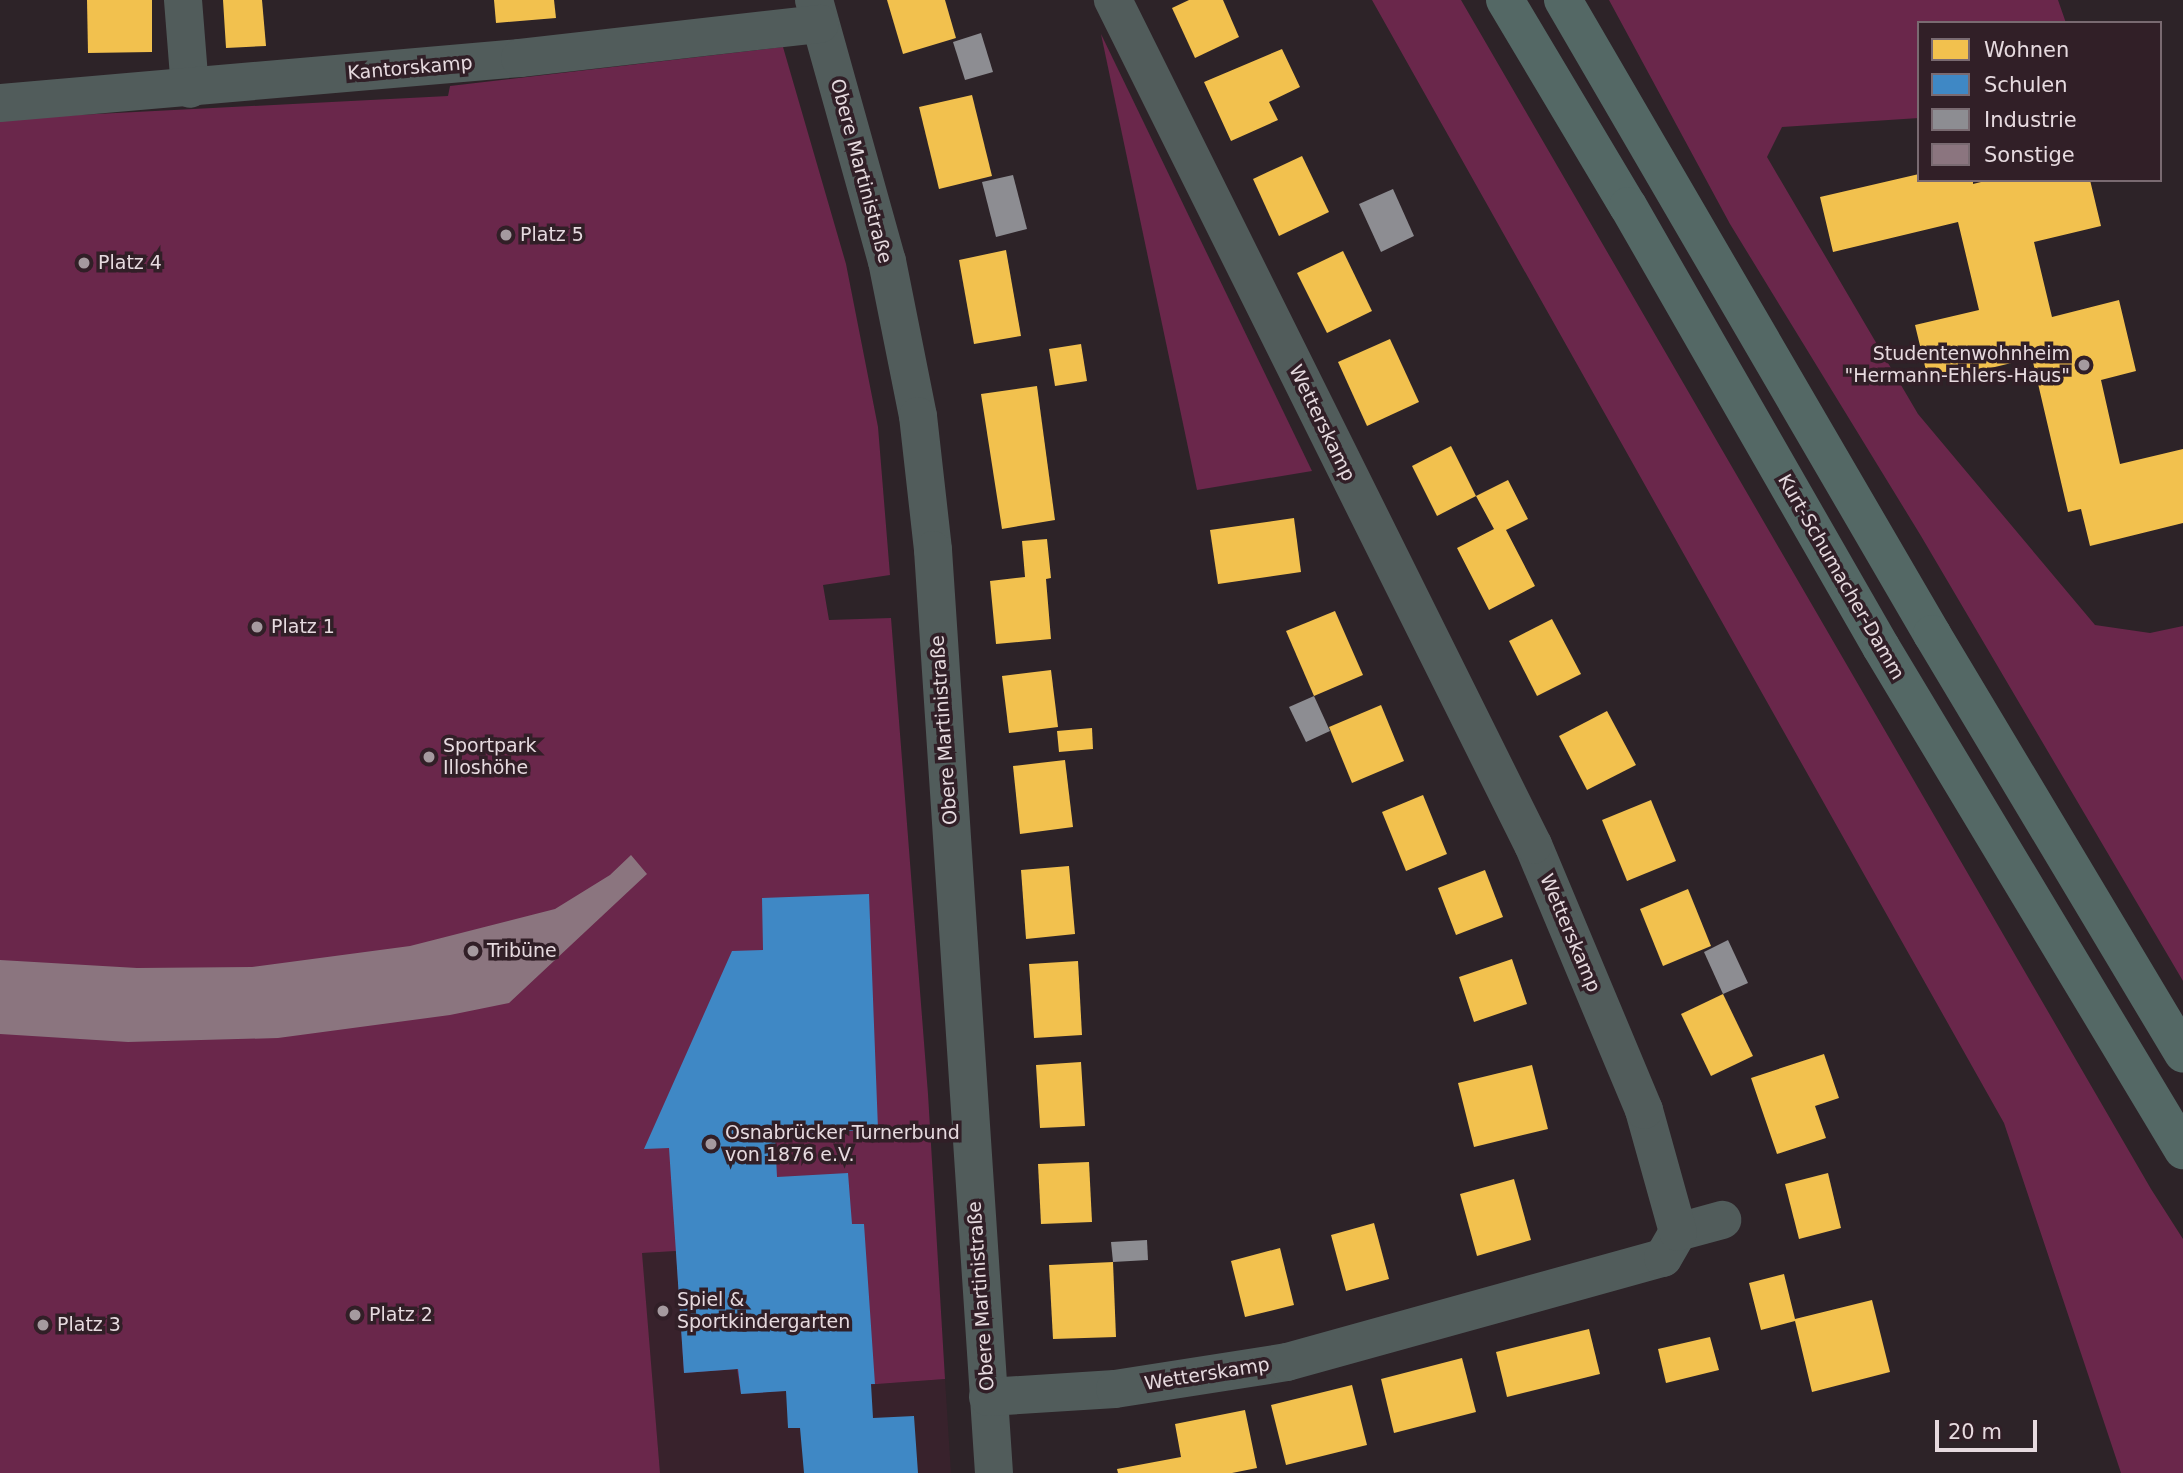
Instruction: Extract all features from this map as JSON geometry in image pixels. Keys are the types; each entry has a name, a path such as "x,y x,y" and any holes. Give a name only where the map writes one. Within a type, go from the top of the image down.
{"main road":[{"name":"Kurt-Schumacher-Damm","path":"1505,0 1881,647 2183,1150"},
{"path":"1563,0 1932,634 2183,1054"}],"street":[{"path":"183,0 190,89"},
{"name":"Wetterskamp","path":"988,1397 1115,1388 1287,1362 1663,1258 1678,1232 1644,1110 1533,845 1113,0"},
{"name":"Kantorskamp","path":"0,103 190,89 520,58 817,12"},
{"name":"Obere Martinistraße","path":"817,12 887,261 918,416 933,550 994,1473"},
{"path":"1678,1232 1722,1220"}],"shaded area":[{"path":"1372,0 1461,0 2151,1189 2183,1239 2183,1473 2121,1473 2004,1123"},
{"path":"1609,0 2058,0 2065,21 1917,21 1917,118 1782,127 1767,157 1918,414 2095,625 2150,633 2183,626 2183,981 1921,536 1730,224"},
{"path":"1101,34 1312,471 1197,490"},
{"name":"Sportpark Illoshöhe","path":"783,47 846,264 878,427 890,575 823,585 829,620 891,618 928,1094 945,1379 741,1394 737,1369 684,1373 676,1251 642,1253 660,1473 0,1473 0,119 448,96 450,86"},
{"name":"Spiel & Sportkindergarten","path":"676,1251 738,1369 741,1394 945,1379 951,1473 660,1473 641,1253"}],"building: Wohnen":[{"path":"87,0 152,0 152,52 88,53"},
{"path":"223,0 262,0 266,46 226,48"},
{"path":"494,0 554,0 556,18 496,23"},
{"path":"887,0 945,0 956,38 903,54"},
{"path":"1189,0 1223,0 1239,37 1195,58 1172,8"},
{"path":"1282,49 1300,87 1269,102 1278,120 1231,141 1204,82"},
{"path":"972,95 992,176 939,189 919,107"},
{"path":"1302,156 1329,212 1279,236 1253,179"},
{"name":"Studentenwohnheim \"Hermann-Ehlers-Haus\"","path":"1917,174 1917,182 2090,182 2101,226 2034,242 2052,317 2119,300 2136,371 2101,380 2120,464 2183,449 2183,523 2090,546 2081,509 2068,512 2032,358 1929,383 1915,325 1979,310 1958,222 1833,252 1820,197"},
{"path":"1006,250 1021,336 974,344 959,260"},
{"path":"1343,251 1372,311 1327,333 1297,273"},
{"path":"1390,339 1419,402 1367,426 1338,362"},
{"path":"1081,344 1087,381 1055,386 1049,349"},
{"path":"1037,386 1055,520 1002,529 981,394"},
{"path":"1451,446 1476,496 1437,516 1412,466"},
{"path":"1508,480 1528,519 1506,530 1535,586 1489,610 1457,548 1494,529 1476,496"},
{"path":"1294,518 1301,572 1218,584 1210,530"},
{"path":"1047,539 1051,578 1046,579 1051,639 996,644 990,581 1025,577 1022,541"},
{"path":"1335,611 1363,675 1314,696 1286,631"},
{"path":"1552,619 1581,674 1537,696 1509,641"},
{"path":"1051,670 1058,727 1009,733 1002,676"},
{"path":"1381,705 1404,761 1352,783 1329,727"},
{"path":"1607,711 1636,765 1587,790 1559,736"},
{"path":"1092,728 1093,749 1059,752 1057,731"},
{"path":"1065,760 1073,827 1020,834 1013,766"},
{"path":"1423,795 1447,854 1406,871 1382,812"},
{"path":"1651,800 1676,861 1627,881 1602,820"},
{"path":"1069,866 1075,934 1026,939 1021,870"},
{"path":"1485,870 1503,917 1456,935 1438,888"},
{"path":"1688,889 1711,946 1663,966 1640,909"},
{"path":"1512,959 1527,1004 1474,1022 1459,977"},
{"path":"1078,961 1082,1035 1034,1038 1029,964"},
{"path":"1723,994 1753,1056 1711,1076 1681,1014"},
{"path":"1824,1054 1839,1098 1815,1106 1826,1138 1777,1154 1751,1078"},
{"path":"1081,1062 1085,1126 1040,1128 1036,1065"},
{"path":"1532,1065 1548,1129 1474,1147 1458,1083"},
{"path":"1089,1162 1092,1222 1041,1224 1038,1164"},
{"path":"1828,1173 1841,1228 1799,1239 1785,1184"},
{"path":"1514,1179 1531,1240 1477,1256 1460,1194"},
{"path":"1374,1223 1389,1279 1346,1291 1331,1235"},
{"path":"1280,1248 1294,1305 1245,1317 1231,1261"},
{"path":"1113,1262 1116,1337 1053,1339 1049,1265"},
{"path":"1784,1274 1795,1319 1872,1300 1890,1372 1812,1392 1795,1321 1761,1330 1749,1283"},
{"path":"1589,1329 1600,1374 1507,1397 1496,1352"},
{"path":"1710,1337 1719,1370 1666,1383 1658,1349"},
{"path":"1462,1358 1476,1412 1394,1433 1381,1379"},
{"path":"1352,1385 1367,1445 1286,1465 1271,1405"},
{"path":"1245,1410 1257,1468 1232,1473 1118,1473 1117,1469 1181,1457 1175,1424"}],"building: Schulen":[{"name":"Osnabrücker Turnerbund von 1876 e.V.","path":"869,894 878,1129 775,1136 777,1177 848,1173 852,1224 864,1224 875,1384 871,1384 873,1418 914,1416 918,1473 804,1473 800,1428 788,1428 786,1391 741,1394 738,1369 684,1373 669,1148 644,1149 732,951 763,950 762,898"}],"building: Industrie":[{"path":"981,33 993,72 965,80 953,42"},
{"path":"1013,175 1027,229 996,237 982,182"},
{"path":"1393,189 1414,236 1381,252 1359,204"},
{"path":"1314,696 1330,731 1306,742 1289,707"},
{"path":"1728,940 1748,983 1723,994 1704,952"},
{"path":"1147,1240 1148,1260 1113,1262 1111,1242"}],"building: Sonstige":[{"name":"Tribüne","path":"631,855 647,874 509,1003 450,1015 278,1038 128,1042 0,1034 0,960 137,968 252,967 410,946 555,909 610,875"}],"place":[{"name":"Platz 5","path":"506,235"},
{"name":"Platz 4","path":"84,263"},
{"name":"Studentenwohnheim \"Hermann-Ehlers-Haus\"","path":"2084,365"},
{"name":"Platz 1","path":"257,627"},
{"name":"Sportpark Illoshöhe","path":"429,757"},
{"name":"Tribüne","path":"473,951"},
{"name":"Osnabrücker Turnerbund von 1876 e.V.","path":"711,1144"},
{"name":"Spiel & Sportkindergarten","path":"663,1311"},
{"name":"Platz 2","path":"355,1315"},
{"name":"Platz 3","path":"43,1325"}]}
